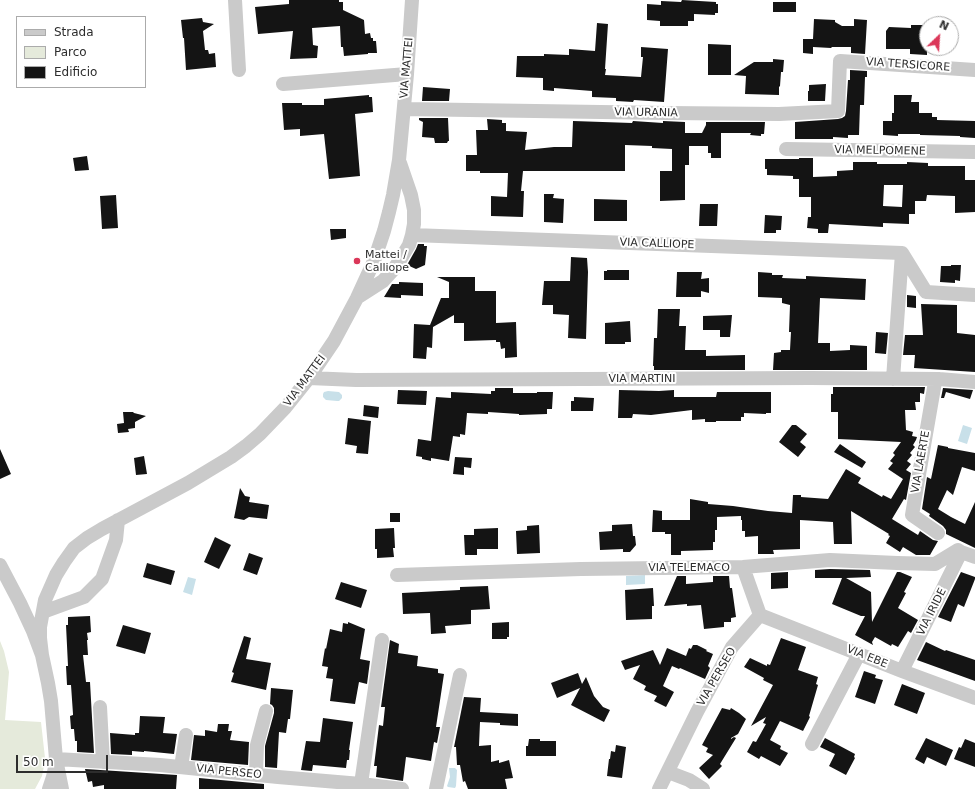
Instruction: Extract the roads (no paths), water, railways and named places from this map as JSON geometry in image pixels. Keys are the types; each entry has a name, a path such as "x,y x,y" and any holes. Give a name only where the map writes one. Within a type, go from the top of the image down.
{"street":[{"path":"235,0 238,70"},
{"name":"VIA MATTEI","path":"42,655 40,632 45,600 56,575 74,548 102,528 188,483 231,457 246,446 273,422 285,408 309,378 334,341 357,298 374,261 384,231 393,195 399,160 404,109 412,0"},
{"name":"VIA TERSICORE","path":"840,61 975,70"},
{"name":"VIA URANIA","path":"404,109 772,114 838,111 840,61"},
{"path":"283,84 407,74"},
{"name":"VIA MELPOMENE","path":"786,149 975,152"},
{"path":"357,298 383,281 393,270 409,245 414,224 414,210 411,195 399,160"},
{"name":"VIA CALLIOPE","path":"412,235 902,253"},
{"path":"902,253 926,292 975,295"},
{"path":"893,379 902,253"},
{"name":"VIA MARTINI","path":"309,378 356,380 939,379 975,382"},
{"name":"VIA LAERTE","path":"939,379 935,382 912,515 960,551"},
{"path":"43,612 84,597 102,579 116,540 118,520"},
{"path":"960,551 975,557"},
{"name":"VIA TELEMACO","path":"397,575 581,569 743,567 830,560 935,564 960,551"},
{"name":"VIA IRIDE","path":"902,671 960,551"},
{"path":"0,565 20,603 42,655 51,701 56,759 62,789"},
{"path":"743,567 760,614"},
{"name":"VIA EBE","path":"760,614 902,671 975,698"},
{"name":"VIA PERSEO","path":"659,789 697,712 732,647 760,614"},
{"path":"360,784 382,640"},
{"path":"812,744 859,654"},
{"path":"436,789 460,675"},
{"path":"100,707 103,762"},
{"path":"256,775 257,745 266,711"},
{"path":"181,767 186,735"},
{"path":"49,789 56,759"},
{"name":"VIA PERSEO","path":"56,759 181,767 402,789"},
{"path":"668,772 688,780 703,789"}],"water":[{"path":"324,392 339,392 342,395 342,398 339,401 326,400 323,397 323,394"},
{"path":"963,425 972,428 967,444 958,441"},
{"path":"645,575 645,584 626,585 626,576"},
{"path":"188,577 196,579 192,595 183,592"},
{"path":"449,768 455,768 457,770 455,788 447,786 450,777"}],"place":[{"name":"Mattei / Calliope","path":"357,261"}]}
